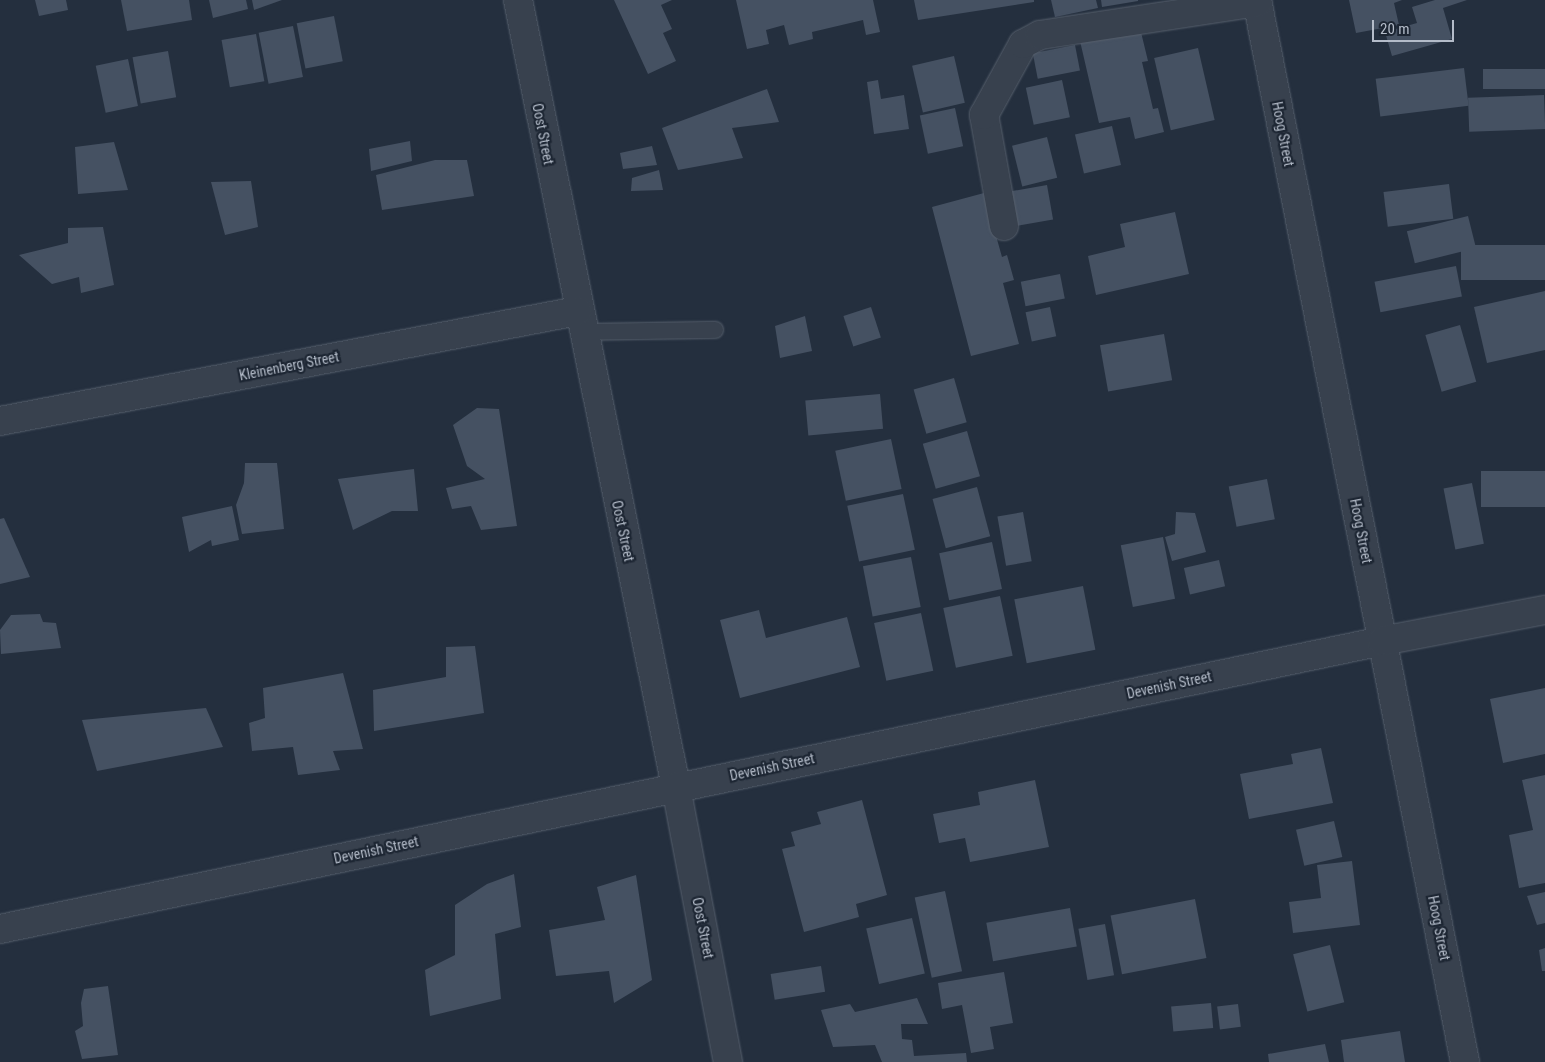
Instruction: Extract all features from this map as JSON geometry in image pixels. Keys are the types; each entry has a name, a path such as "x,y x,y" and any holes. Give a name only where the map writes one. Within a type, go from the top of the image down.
{"street":[{"name":"Oost Street","path":"518,0 580,322 676,787 728,1062"},
{"path":"1004,226 984,115 1023,44 1040,35 1257,1"},
{"name":"Hoog Street","path":"1257,1 1465,1062"},
{"name":"Kleinenberg Street","path":"0,421 580,322"},
{"name":"Devenish Street","path":"0,929 1382,640 1545,610"}],"lane":[{"path":"580,322 715,330"}],"building":[{"path":"35,0 66,0 68,10 39,16"},
{"path":"121,0 189,0 192,20 127,31"},
{"path":"209,0 246,0 248,9 213,18"},
{"path":"252,0 282,0 254,10"},
{"path":"614,0 672,0 661,5 672,29 663,33 676,61 648,74"},
{"path":"736,0 873,0 880,32 866,35 863,20 812,32 813,39 789,45 784,25 766,30 769,44 747,49"},
{"path":"914,0 1034,0 1034,2 918,20"},
{"path":"1051,0 1096,0 1098,8 1055,17"},
{"path":"1101,0 1138,0 1138,1 1102,7"},
{"path":"1349,0 1402,0 1394,3 1399,25 1356,33"},
{"path":"1435,0 1467,0 1443,8 1452,39 1392,56 1385,32 1417,23 1412,7"},
{"path":"334,16 343,61 305,68 297,23"},
{"path":"293,26 303,77 269,84 259,33"},
{"path":"1140,28 1148,61 1142,62 1153,109 1158,108 1164,132 1135,139 1130,117 1099,123 1080,41"},
{"path":"256,34 264,81 230,87 222,40"},
{"path":"1075,45 1080,71 1038,79 1033,53"},
{"path":"1198,48 1215,120 1171,130 1154,58"},
{"path":"168,51 176,97 141,104 133,57"},
{"path":"954,56 965,103 923,112 912,66"},
{"path":"128,59 138,106 106,113 96,66"},
{"path":"1464,68 1469,106 1380,117 1376,79"},
{"path":"1483,69 1545,69 1545,89 1483,89"},
{"path":"878,80 881,99 904,95 909,129 874,134 867,82"},
{"path":"1062,80 1070,117 1034,125 1026,88"},
{"path":"767,89 779,122 732,128 743,158 678,170 662,128"},
{"path":"1544,95 1545,129 1469,132 1468,98"},
{"path":"955,108 963,146 928,154 920,115"},
{"path":"1112,126 1121,165 1084,174 1075,135"},
{"path":"1047,137 1057,178 1022,186 1012,146"},
{"path":"410,141 412,161 371,171 369,149"},
{"path":"114,142 128,190 78,194 75,147"},
{"path":"652,146 657,165 623,169 620,153"},
{"path":"435,160 467,160 474,196 382,210 376,175"},
{"path":"659,170 663,190 631,191 632,178"},
{"path":"251,181 258,227 225,235 211,182"},
{"path":"1449,184 1453,219 1388,227 1383,192"},
{"path":"1047,185 1053,219 1013,227 1007,192"},
{"path":"984,193 1002,257 1007,255 1014,280 1003,283 1019,344 971,356 932,207"},
{"path":"1175,212 1189,274 1096,295 1088,256 1125,247 1120,224"},
{"path":"1468,216 1476,248 1415,263 1407,231"},
{"path":"103,227 114,285 81,293 79,277 52,284 19,255 68,243 68,228"},
{"path":"1461,245 1545,245 1545,280 1461,280"},
{"path":"1456,266 1462,296 1380,312 1375,282"},
{"path":"1060,274 1065,299 1026,306 1021,282"},
{"path":"1545,291 1545,350 1487,363 1474,307"},
{"path":"871,307 881,337 853,346 843,316"},
{"path":"1050,307 1056,336 1032,342 1026,312"},
{"path":"805,316 812,351 780,358 775,326"},
{"path":"1460,325 1476,382 1442,392 1425,335"},
{"path":"1164,334 1172,380 1108,392 1100,345"},
{"path":"954,378 967,422 926,434 914,390"},
{"path":"880,394 883,429 808,435 805,401"},
{"path":"477,408 499,409 517,526 481,530 471,506 452,509 446,488 485,479 467,466 453,425"},
{"path":"967,431 980,476 936,489 923,444"},
{"path":"891,439 902,489 846,501 835,451"},
{"path":"245,463 277,463 284,529 242,534 236,505 244,483"},
{"path":"414,469 418,511 392,511 353,530 338,479"},
{"path":"1481,471 1545,471 1545,507 1481,507"},
{"path":"1267,479 1275,519 1237,527 1229,486"},
{"path":"1472,483 1484,544 1455,549 1444,489"},
{"path":"977,487 990,536 946,548 933,499"},
{"path":"903,494 915,550 859,562 847,506"},
{"path":"232,506 239,540 212,546 211,540 189,552 182,517"},
{"path":"1023,512 1032,561 1006,566 997,517"},
{"path":"1176,512 1195,513 1206,552 1172,561 1165,537 1175,534"},
{"path":"4,518 30,577 0,584 0,519"},
{"path":"1163,537 1175,599 1133,607 1121,545"},
{"path":"992,542 1002,589 949,600 939,553"},
{"path":"911,557 921,607 873,616 863,566"},
{"path":"1219,560 1225,586 1190,594 1184,568"},
{"path":"1083,586 1095,650 1027,663 1014,599"},
{"path":"1000,596 1013,656 956,668 943,608"},
{"path":"759,610 766,638 847,617 860,667 740,698 720,620"},
{"path":"921,613 933,671 886,681 874,623"},
{"path":"40,614 43,622 56,623 61,648 1,654 0,630 11,615"},
{"path":"475,646 484,713 374,731 373,690 446,677 446,647"},
{"path":"343,673 363,749 333,751 340,770 298,775 293,747 252,751 249,723 265,718 263,688"},
{"path":"1545,688 1545,754 1503,763 1490,699"},
{"path":"206,708 223,747 97,771 82,720"},
{"path":"1321,748 1333,803 1249,819 1240,774 1293,764 1291,754"},
{"path":"1545,775 1545,883 1519,888 1509,835 1533,830 1522,780"},
{"path":"1035,780 1049,847 970,862 965,838 939,843 933,814 980,805 978,792"},
{"path":"862,800 887,895 856,904 859,917 804,932 782,849 795,846 791,832 821,824 817,812"},
{"path":"1334,821 1342,857 1304,866 1296,830"},
{"path":"1352,861 1360,925 1293,933 1289,902 1321,898 1317,865"},
{"path":"514,874 521,927 495,934 501,999 430,1016 425,970 455,955 455,905 487,884"},
{"path":"636,875 652,980 614,1003 609,971 556,976 549,930 605,920 597,887"},
{"path":"945,891 962,971 932,978 915,897"},
{"path":"1545,892 1545,923 1537,925 1527,896"},
{"path":"1195,899 1206,958 1122,974 1111,915"},
{"path":"1070,908 1077,946 993,961 986,923"},
{"path":"912,918 925,974 879,984 866,929"},
{"path":"1105,924 1114,975 1087,980 1078,929"},
{"path":"1330,945 1344,1002 1307,1011 1293,954"},
{"path":"1545,948 1545,971 1542,971 1539,950"},
{"path":"821,966 825,992 775,1000 771,974"},
{"path":"1004,972 1013,1023 990,1027 994,1049 971,1053 962,1005 942,1009 938,983"},
{"path":"108,986 118,1055 82,1059 75,1031 83,1026 81,1003 84,989"},
{"path":"917,998 928,1024 901,1024 902,1039 912,1040 914,1056 966,1053 967,1062 882,1062 875,1045 833,1047 821,1010 850,1004 855,1012"},
{"path":"1211,1003 1213,1028 1173,1031 1171,1006"},
{"path":"1238,1004 1241,1027 1220,1029 1217,1007"},
{"path":"1400,1031 1405,1062 1344,1062 1341,1040"},
{"path":"1325,1044 1329,1062 1269,1062 1268,1054"}]}
